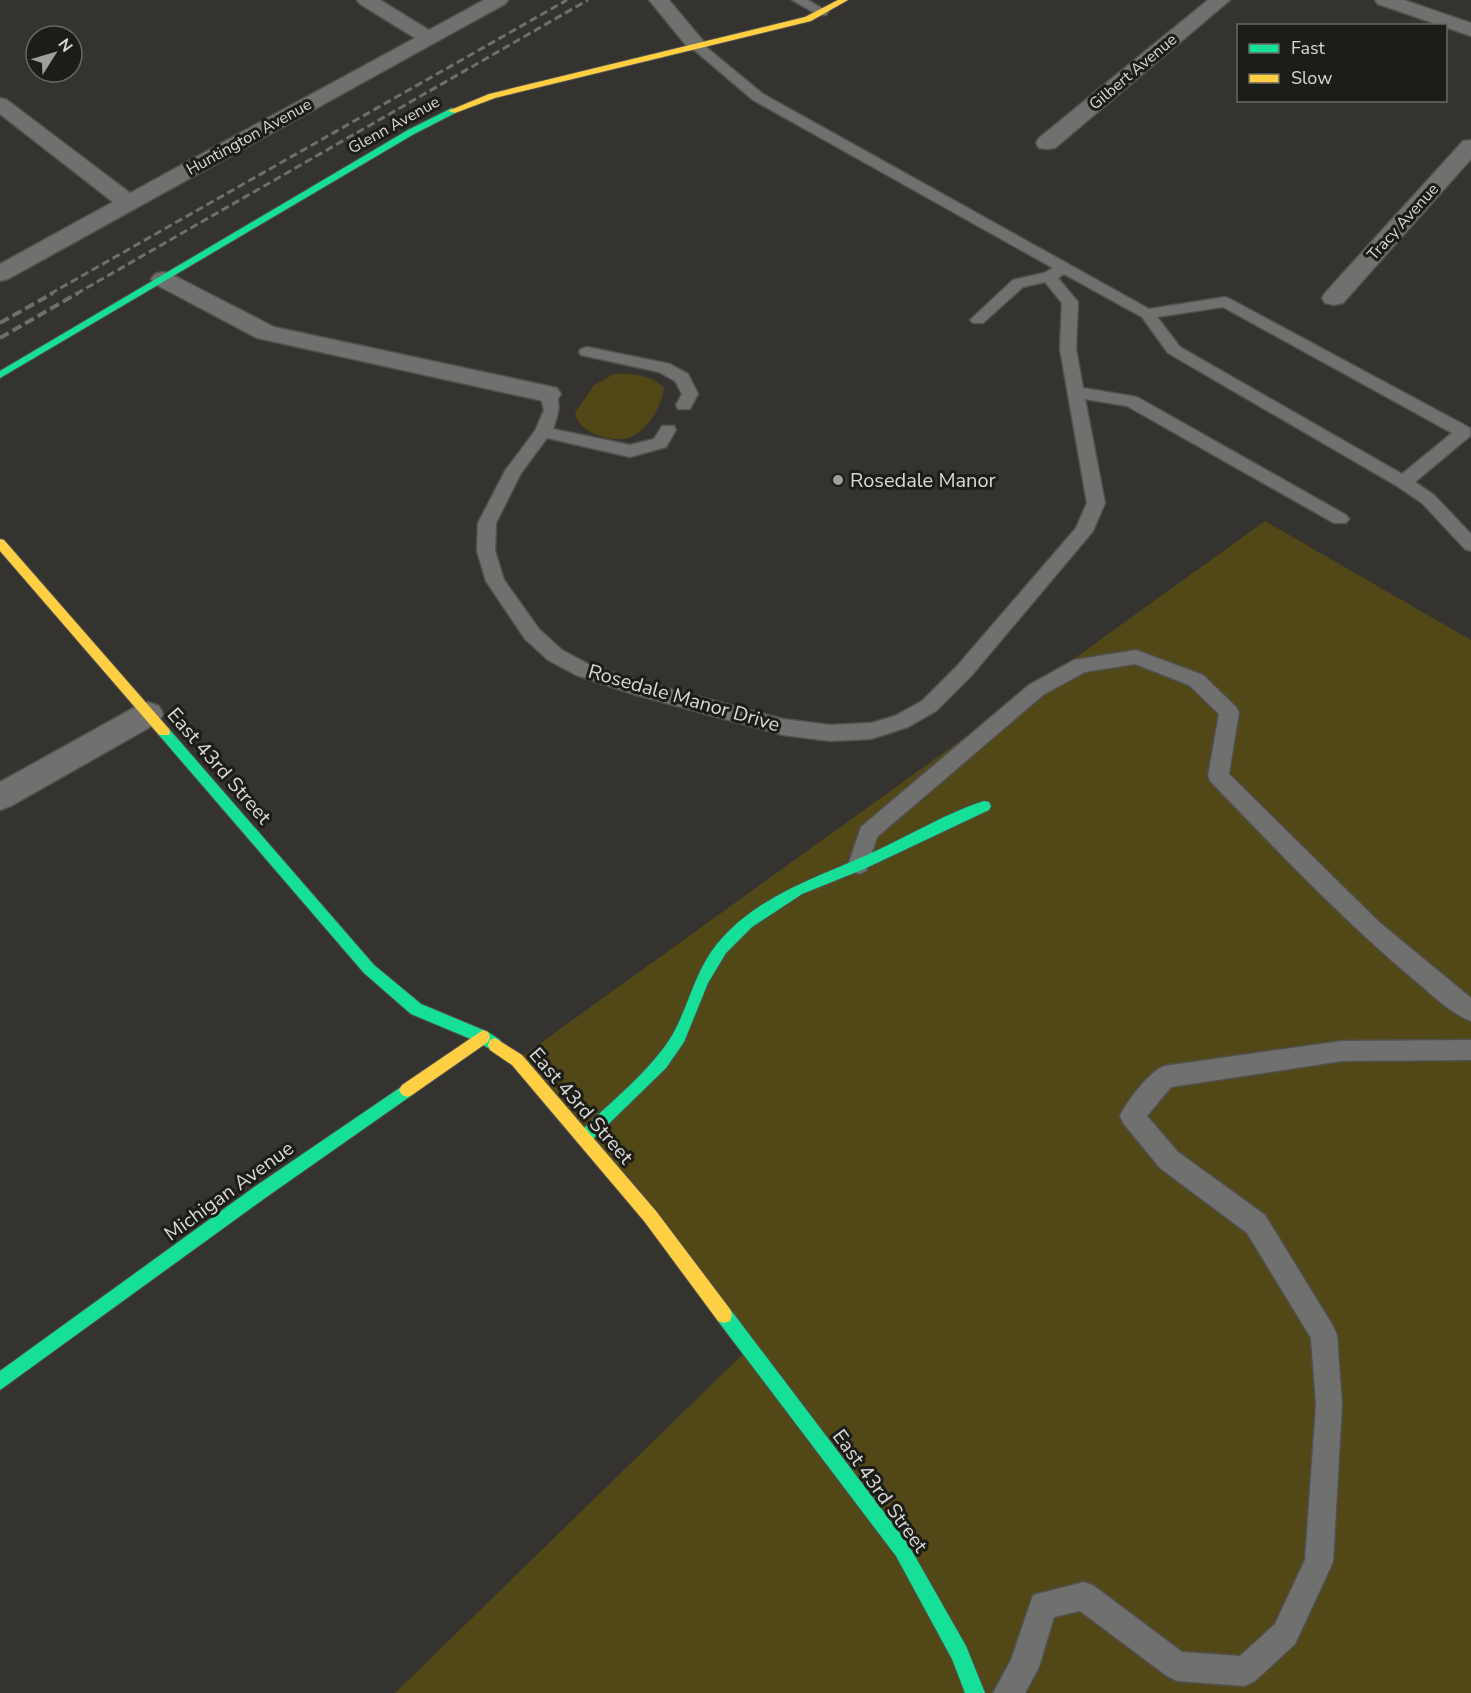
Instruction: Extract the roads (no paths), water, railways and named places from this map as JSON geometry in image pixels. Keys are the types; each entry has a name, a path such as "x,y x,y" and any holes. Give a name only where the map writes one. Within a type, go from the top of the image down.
{"street":[{"path":"367,0 429,38"},
{"name":"Huntington Avenue","path":"0,274 498,0"},
{"path":"658,0 697,46"},
{"name":"Glenn Avenue","path":"0,375 411,132 453,111 492,96 808,19 844,0"},
{"name":"Gilbert Avenue","path":"1047,143 1220,0"},
{"path":"1385,0 1471,30"},
{"path":"1,107 128,203"},
{"name":"Tracy Avenue","path":"1334,298 1471,146"},
{"name":"Rosedale Manor Drive","path":"163,279 266,333 548,394"},
{"name":"East 43rd Street","path":"0,543 369,969 416,1009 483,1037 517,1060 584,1138 650,1216 902,1550 959,1653 975,1693"},
{"path":"0,797 148,714"},
{"path":"584,1138 661,1064 679,1037 702,980 721,949 747,924 797,890 859,865 984,806"},
{"name":"Michigan Avenue","path":"0,1381 259,1193 483,1037"}],"lane":[{"path":"798,0 822,12"},
{"path":"697,46 758,98 1056,272 1148,314 1174,350 1403,483 1428,500 1471,545"},
{"path":"978,320 1018,283 1056,272"},
{"name":"Rosedale Manor Drive","path":"548,394 552,410 543,432 514,471 487,524 486,550 495,581 532,634 555,655 583,670 633,687 783,727 830,733 871,731 901,722 929,706 964,670 1084,531 1096,502 1068,349 1070,302 1056,272"},
{"path":"1148,314 1225,302 1464,432 1403,483"},
{"path":"587,352 664,368 682,378 690,394 684,405"},
{"path":"1076,392 1131,401 1341,519"},
{"path":"543,432 630,452 660,443 668,430"},
{"path":"859,865 868,833 1036,690 1081,665 1136,657 1196,680 1229,712 1218,776 1330,889 1431,982 1471,1011"},
{"path":"1008,1693 1024,1666 1042,1605 1084,1596 1176,1666 1245,1671 1285,1634 1319,1562 1329,1405 1324,1335 1256,1224 1169,1160 1132,1116 1164,1077 1342,1052 1471,1050"}],"railway":[{"path":"50,294 567,0"},
{"path":"76,294 588,0"},
{"path":"0,323 53,293"},
{"path":"0,338 78,293"}],"place":[{"name":"Rosedale Manor","path":"838,480"}]}
